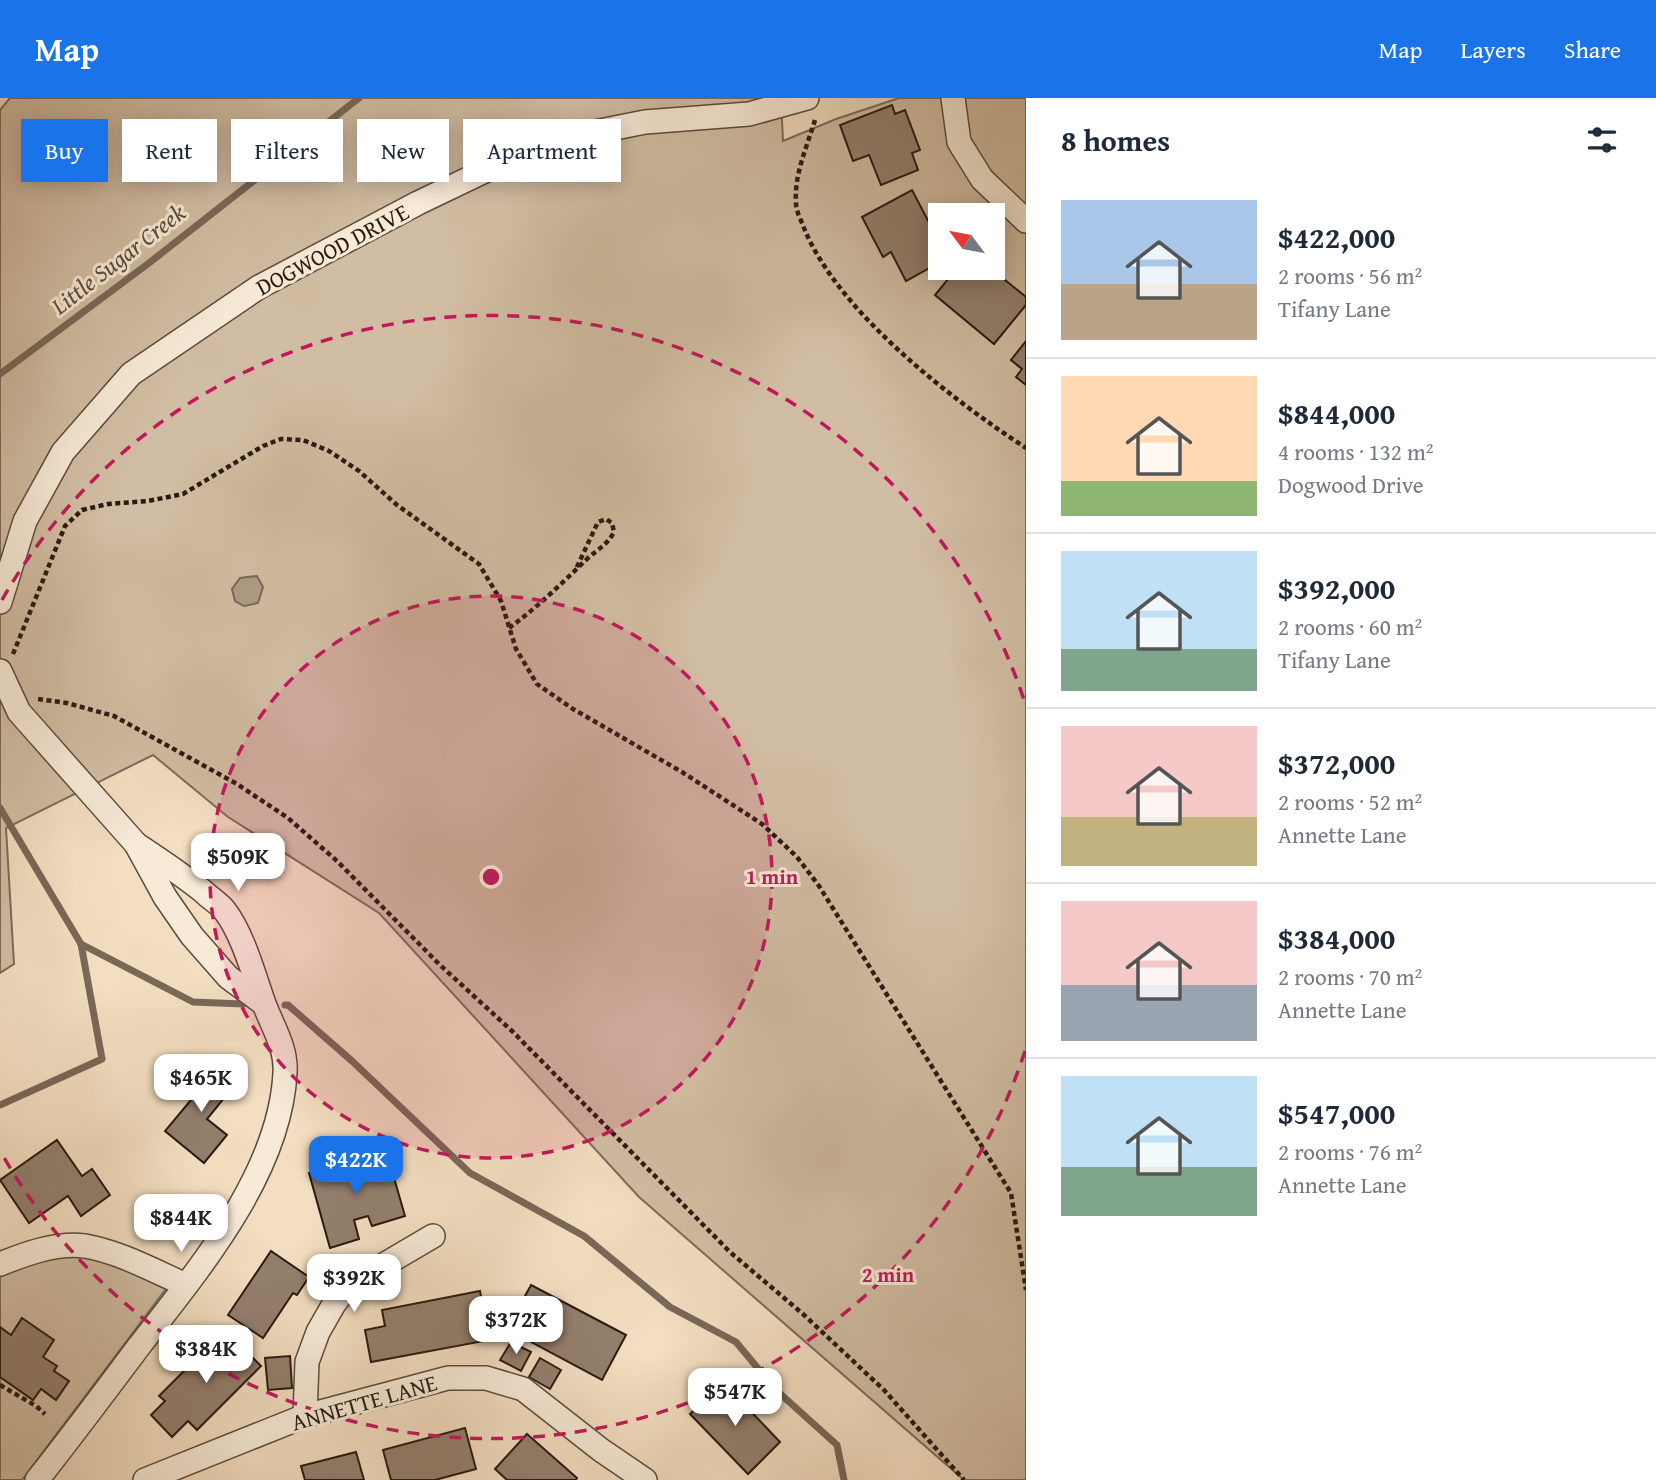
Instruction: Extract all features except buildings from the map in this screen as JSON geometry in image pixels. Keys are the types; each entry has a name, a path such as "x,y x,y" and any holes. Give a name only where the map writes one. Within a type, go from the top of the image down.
{"street":[{"path":"953,98 960,142 982,179 1026,221"},
{"name":"DOGWOOD DRIVE","path":"0,602 25,521 62,452 131,374 259,287 418,203 545,142 645,122 750,114 812,104"},
{"path":"3,679 19,712 136,844 164,897 192,936 228,977 263,1003"},
{"path":"47,1477 223,1232 254,1178 271,1139 282,1102 286,1071 280,1039 263,1003 247,955 225,910 182,874 136,844"},
{"path":"305,1416 307,1362 318,1332 334,1304 348,1286 433,1236"},
{"path":"0,1264 40,1251 83,1246 134,1261 186,1285"},
{"name":"ANNETTE LANE","path":"145,1480 305,1416 448,1378 486,1378 523,1389 601,1450 645,1480"}],"path":[{"path":"812,104 798,173 795,205 814,251 855,306 922,372 1026,448"},
{"path":"3,679 65,526 82,510 183,494 263,446 281,439 303,440 330,450 359,471 397,505 479,564 500,601 516,649 537,684 573,709 682,772 762,824 797,857 819,886 1011,1192 1026,1290"},
{"path":"509,628 537,607 575,571 591,555 608,544 614,532 612,523 606,519 598,522 575,571"},
{"path":"19,712 35,699 67,703 114,716 237,784 288,818 337,861 440,964 512,1031 730,1252 803,1314 884,1390 964,1480"},
{"path":"0,1385 45,1414"}],"shaded area":[{"path":"10,98 781,98 783,141 836,119 899,98 1026,98 1026,1480 964,1480 639,1197 379,913 228,817 153,755 6,828 14,964 0,973 0,110"},
{"path":"257,576 263,587 258,603 244,606 235,601 232,589 240,578"},
{"path":"85,1253 168,1286 22,1480 0,1480 0,1277 31,1260"}],"waterway":[{"name":"Little Sugar Creek","path":"0,374 149,263 359,98"},
{"name":"Little Sugar Creek","path":"0,808 81,944 102,1059 0,1105"},
{"path":"81,944 193,1002 243,1004"},
{"path":"285,1005 352,1061 470,1173 584,1236 670,1307 736,1342 776,1390 837,1445 844,1480"}]}
